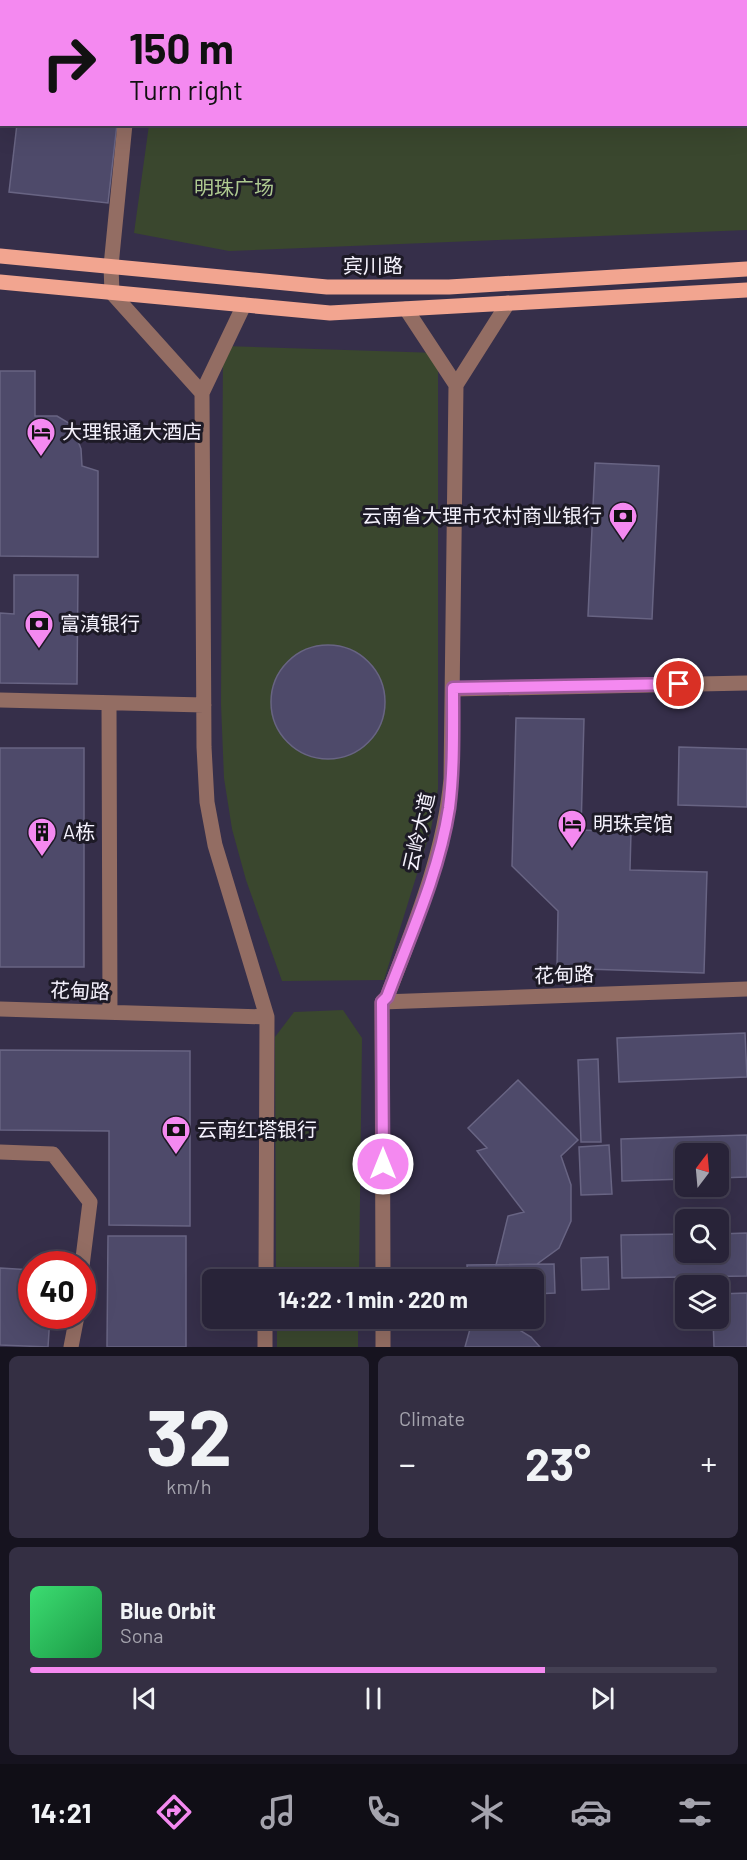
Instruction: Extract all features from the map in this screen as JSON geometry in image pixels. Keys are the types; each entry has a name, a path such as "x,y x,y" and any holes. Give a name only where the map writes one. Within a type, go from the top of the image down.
{"main road":[{"name":"宾川路","path":"0,256 327,287 449,287 747,269"},
{"path":"0,282 330,313 747,290"}],"street":[{"path":"125,126 111,266 112,293 202,393"},
{"path":"406,309 456,385 508,303"},
{"path":"244,305 202,393 205,777 211,826 267,1017 266,1269"},
{"name":"云岭大道","path":"383,1269 382,1002 387,997 427,889 444,831 451,779 456,385"},
{"path":"453,688 747,683"},
{"path":"0,700 204,705"},
{"path":"109,703 110,1012"},
{"name":"花甸路","path":"382,1002 747,989"},
{"name":"花甸路","path":"0,1009 267,1017"},
{"path":"0,1152 52,1154 90,1202 84,1251"},
{"path":"71,1347 74,1329"},
{"path":"265,1347 266,1329"},
{"path":"383,1329 383,1347"}],"green space":[{"name":"明珠广场","path":"149,126 747,126 747,230 229,251 134,233"},
{"path":"223,346 438,353 438,789 431,829 384,980 282,981 246,880 232,829 224,778 221,704"},
{"path":"343,1010 362,1038 359,1269 276,1269 275,1037 294,1012"},
{"path":"277,1329 358,1329 358,1347 277,1347"}],"building":[{"path":"17,126 117,126 108,203 9,192"},
{"name":"大理银通大酒店","path":"0,371 35,371 35,416 57,416 72,425 81,449 82,466 98,471 98,557 0,556"},
{"name":"云南省大理市农村商业银行","path":"595,463 659,466 652,619 588,616"},
{"name":"富滇银行","path":"14,575 78,575 77,684 0,683 0,613 14,614"},
{"path":"328,645 350,650 368,662 380,680 385,702 380,724 368,742 350,754 328,759 306,754 288,742 276,724 271,702 276,680 288,662 306,650"},
{"name":"明珠宾馆","path":"516,718 584,719 581,830 631,832 630,870 707,872 704,973 557,968 558,911 512,866"},
{"path":"679,747 747,749 747,807 678,805"},
{"name":"A栋","path":"0,748 84,748 84,967 0,967"},
{"path":"745,1033 747,1077 619,1082 617,1038"},
{"path":"0,1050 190,1051 190,1226 109,1225 109,1131 0,1130"},
{"path":"598,1059 601,1142 581,1142 578,1060"},
{"path":"518,1080 578,1140 561,1156 571,1185 571,1221 559,1248 537,1264 496,1265 508,1216 524,1212 477,1151 487,1148 468,1128"},
{"path":"747,1135 747,1177 729,1178 729,1143 675,1143 675,1179 622,1181 621,1139"},
{"path":"609,1145 612,1194 581,1195 579,1147"},
{"path":"747,1233 747,1276 675,1275 675,1277 622,1278 621,1235 675,1234 675,1263 729,1263 729,1234"},
{"path":"108,1236 186,1236 186,1347 107,1347"},
{"path":"608,1257 609,1289 582,1290 581,1258"},
{"path":"554,1264 555,1293 544,1294 544,1269 467,1269 467,1265"},
{"path":"0,1268 18,1269 18,1329 49,1329 48,1347 0,1345"},
{"path":"747,1293 747,1347 714,1347 713,1329 729,1329 729,1294"},
{"path":"470,1329 518,1329 531,1337 540,1347 465,1347"}],"place":[{"name":"大理银通大酒店","path":"41,458"},
{"name":"云南省大理市农村商业银行","path":"623,542"},
{"name":"富滇银行","path":"39,650"},
{"name":"明珠宾馆","path":"572,850"},
{"name":"A栋","path":"42,858"},
{"name":"云南红塔银行","path":"176,1156"}],"route":[{"path":"383,1164 382,1002 387,997 412,932 444,831 449,808 451,779 453,688 679,684"}]}
